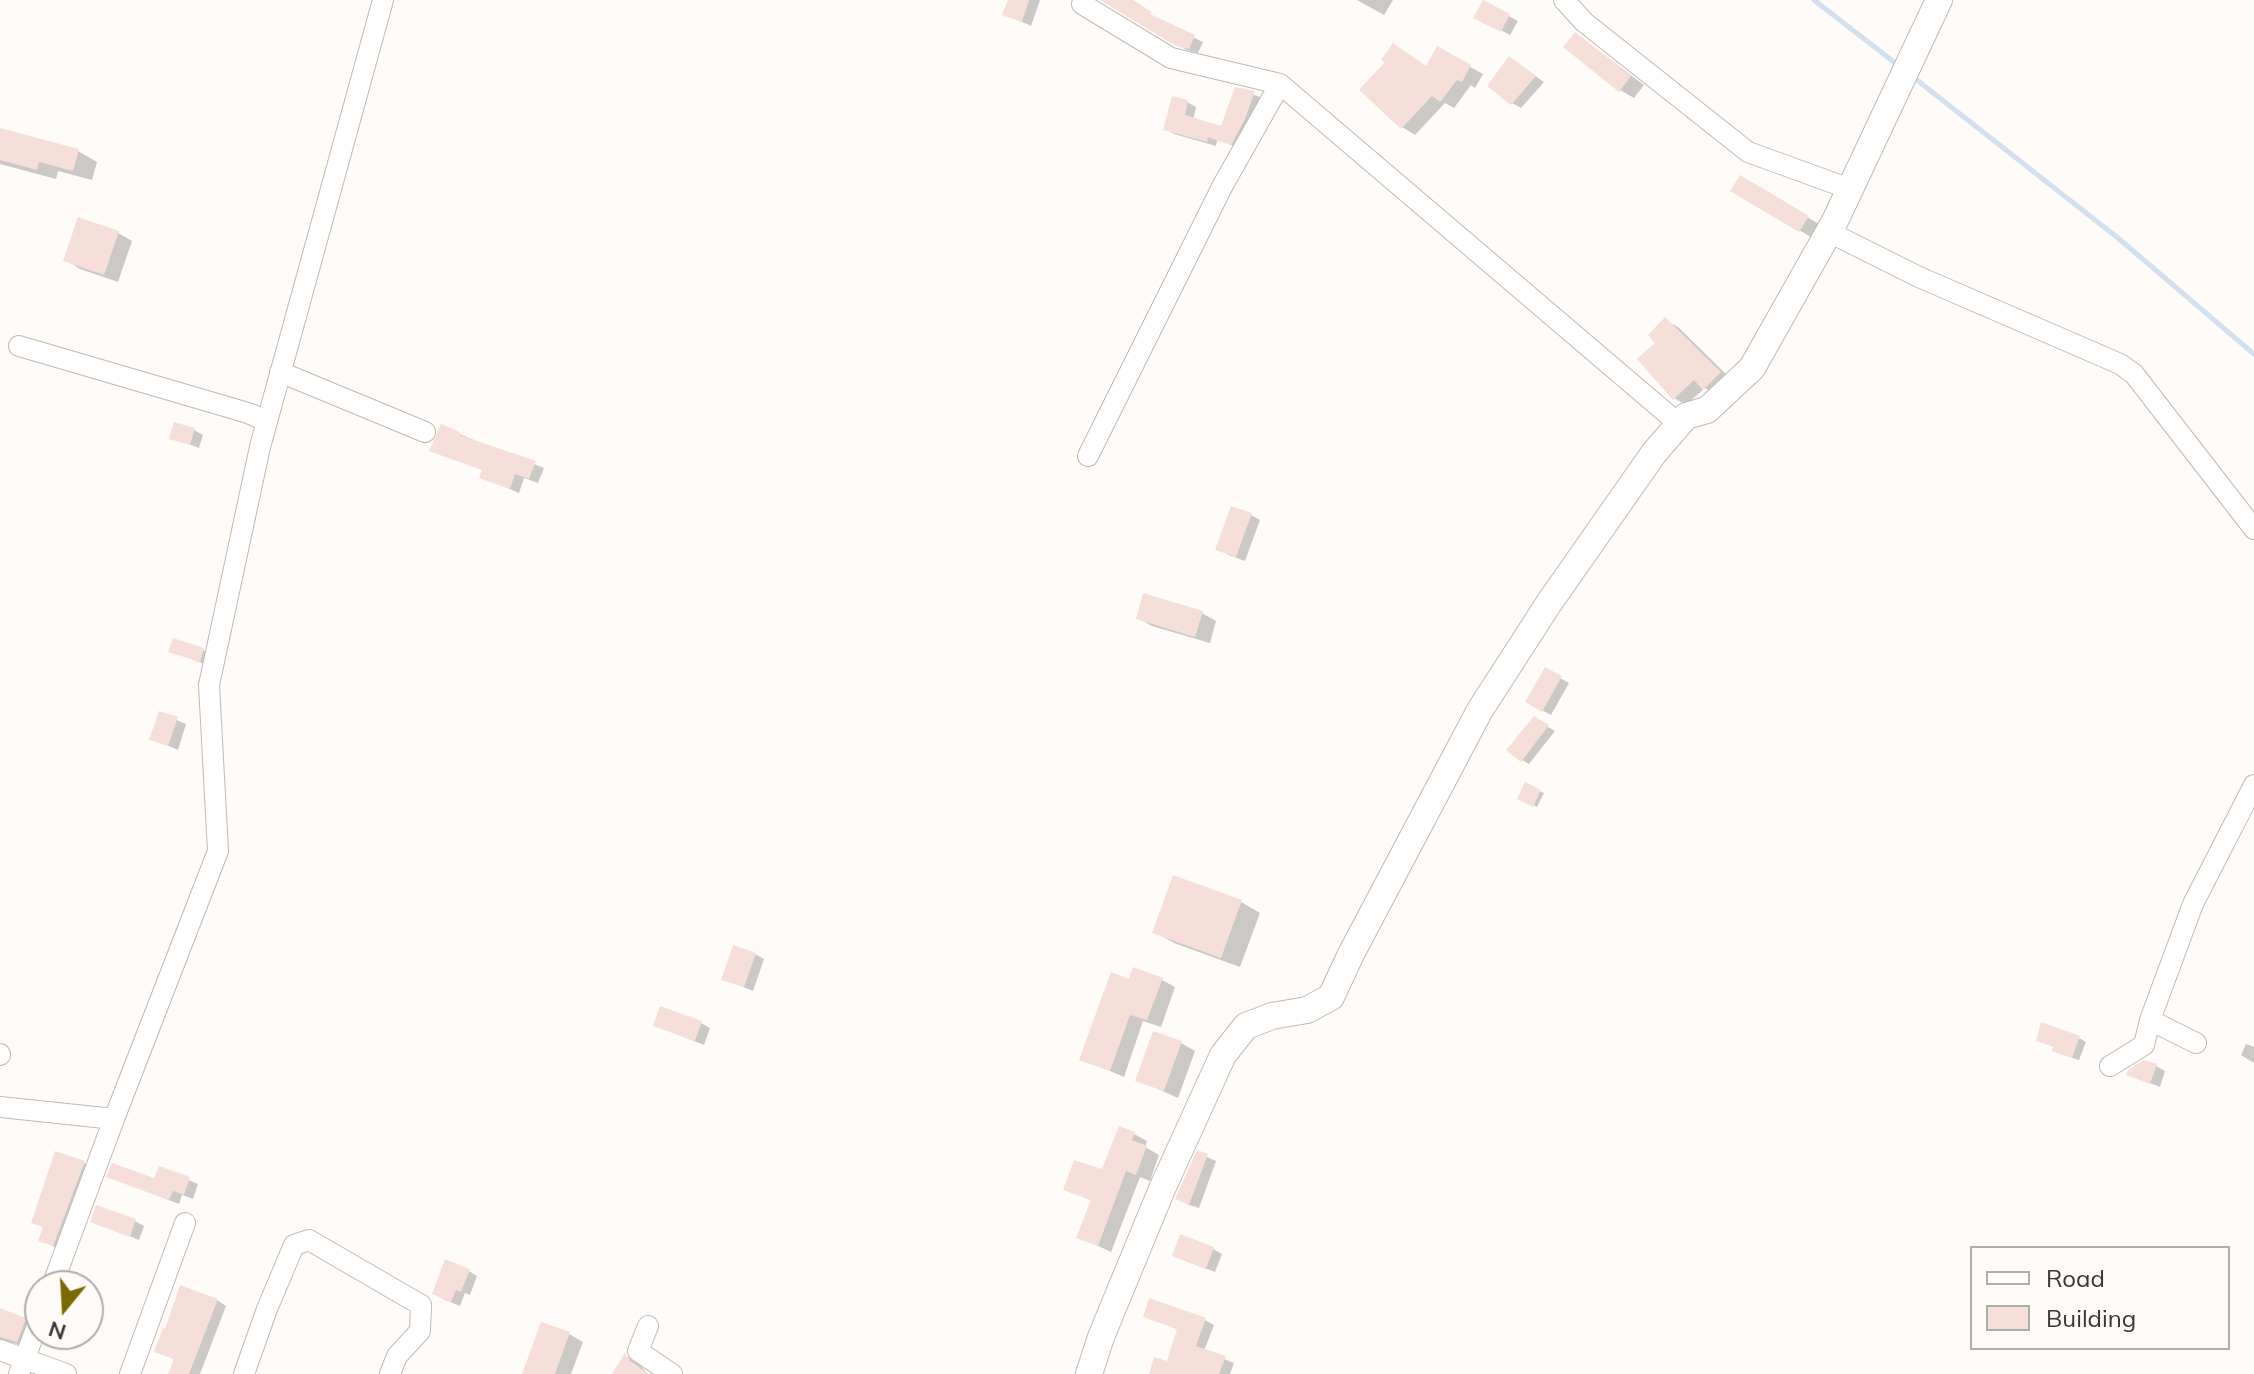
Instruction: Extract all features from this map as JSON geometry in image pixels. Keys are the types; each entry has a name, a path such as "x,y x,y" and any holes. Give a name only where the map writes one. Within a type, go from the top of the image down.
{"street":[{"path":"58,1270 218,851 209,685 267,421 383,0"},
{"path":"1564,0 1584,22 1748,152 1850,189"},
{"path":"1089,1374 1101,1337 1162,1189 1223,1055 1246,1026 1272,1016 1307,1010 1331,997 1480,710 1549,603 1654,453 1679,424 1686,416 1707,410 1752,368 1829,232 1939,0"},
{"path":"1082,4 1171,58 1280,84 1679,424"},
{"path":"1088,456 1223,185 1280,84"},
{"path":"1829,232 1919,277 2120,364 2134,374 2254,529"},
{"path":"19,346 267,421"},
{"path":"280,372 425,432"},
{"path":"2110,1066 2144,1045 2150,1020 2193,904 2254,785"},
{"path":"2150,1020 2196,1043"},
{"path":"0,1107 114,1119"},
{"path":"130,1374 185,1223"},
{"path":"244,1374 294,1245 309,1240 421,1305 420,1331 397,1356 390,1374"},
{"path":"648,1326 638,1351 672,1374"},
{"path":"0,1350 22,1366 66,1374"}],"building":[{"path":"1008,0 1029,0 1022,22 1002,15"},
{"path":"1100,0 1133,0 1152,12 1150,14 1195,35 1189,49 1176,46"},
{"path":"1483,0 1510,14 1501,32 1473,18"},
{"path":"1575,32 1631,76 1619,92 1563,47"},
{"path":"1393,43 1426,66 1437,46 1471,65 1462,82 1457,80 1440,102 1432,96 1401,129 1359,90 1385,62 1381,60"},
{"path":"1509,56 1536,76 1511,105 1487,86"},
{"path":"1235,87 1255,91 1231,145 1208,137 1207,142 1163,130 1172,96 1188,100 1185,115 1221,126"},
{"path":"0,128 79,149 73,171 39,162 37,170 0,160"},
{"path":"1740,175 1809,216 1799,232 1730,191"},
{"path":"78,217 119,231 104,275 63,261"},
{"path":"1665,317 1721,372 1703,390 1694,380 1673,400 1637,359 1655,343 1648,335"},
{"path":"174,422 195,428 190,445 169,439"},
{"path":"441,424 460,432 459,435 536,461 529,479 515,474 510,489 479,478 482,470 429,451"},
{"path":"1231,506 1252,513 1236,557 1215,550"},
{"path":"1143,593 1203,611 1195,637 1136,619"},
{"path":"173,638 204,648 200,662 168,652"},
{"path":"1545,667 1562,676 1542,712 1525,702"},
{"path":"159,711 178,717 168,746 149,740"},
{"path":"1534,716 1549,725 1521,762 1506,750"},
{"path":"1525,782 1541,790 1533,807 1517,799"},
{"path":"1173,875 1242,900 1221,958 1152,933"},
{"path":"733,945 756,953 744,987 721,980"},
{"path":"1133,967 1163,978 1147,1020 1130,1015 1110,1071 1079,1060 1111,972 1129,979"},
{"path":"660,1006 702,1021 695,1041 653,1026"},
{"path":"2041,1022 2080,1036 2072,1058 2052,1051 2053,1046 2036,1041"},
{"path":"1153,1031 1182,1041 1164,1091 1135,1081"},
{"path":"2144,1060 2157,1064 2150,1084 2126,1075 2128,1070"},
{"path":"1119,1126 1135,1132 1132,1140 1147,1146 1136,1175 1126,1171 1098,1246 1076,1238 1091,1200 1063,1190 1074,1160 1102,1169"},
{"path":"1197,1150 1208,1154 1189,1205 1175,1199"},
{"path":"55,1151 85,1161 53,1246 38,1241 43,1227 31,1223"},
{"path":"112,1163 154,1178 159,1166 190,1177 184,1195 173,1191 169,1200 106,1177"},
{"path":"96,1205 136,1219 130,1237 90,1222"},
{"path":"1180,1234 1214,1247 1206,1269 1172,1256"},
{"path":"445,1259 470,1269 461,1292 456,1290 451,1302 432,1294"},
{"path":"180,1285 218,1299 189,1374 168,1374 174,1359 154,1352"},
{"path":"1149,1298 1206,1318 1196,1346 1226,1356 1219,1374 1149,1374 1154,1357 1167,1361 1177,1329 1143,1317"},
{"path":"0,1308 24,1317 17,1342 0,1337"},
{"path":"541,1322 570,1332 555,1374 522,1374"},
{"path":"625,1353 630,1361 649,1374 612,1374"}],"waterway":[{"path":"1814,0 1899,66"},
{"path":"1913,77 2118,238 2254,354"}]}
